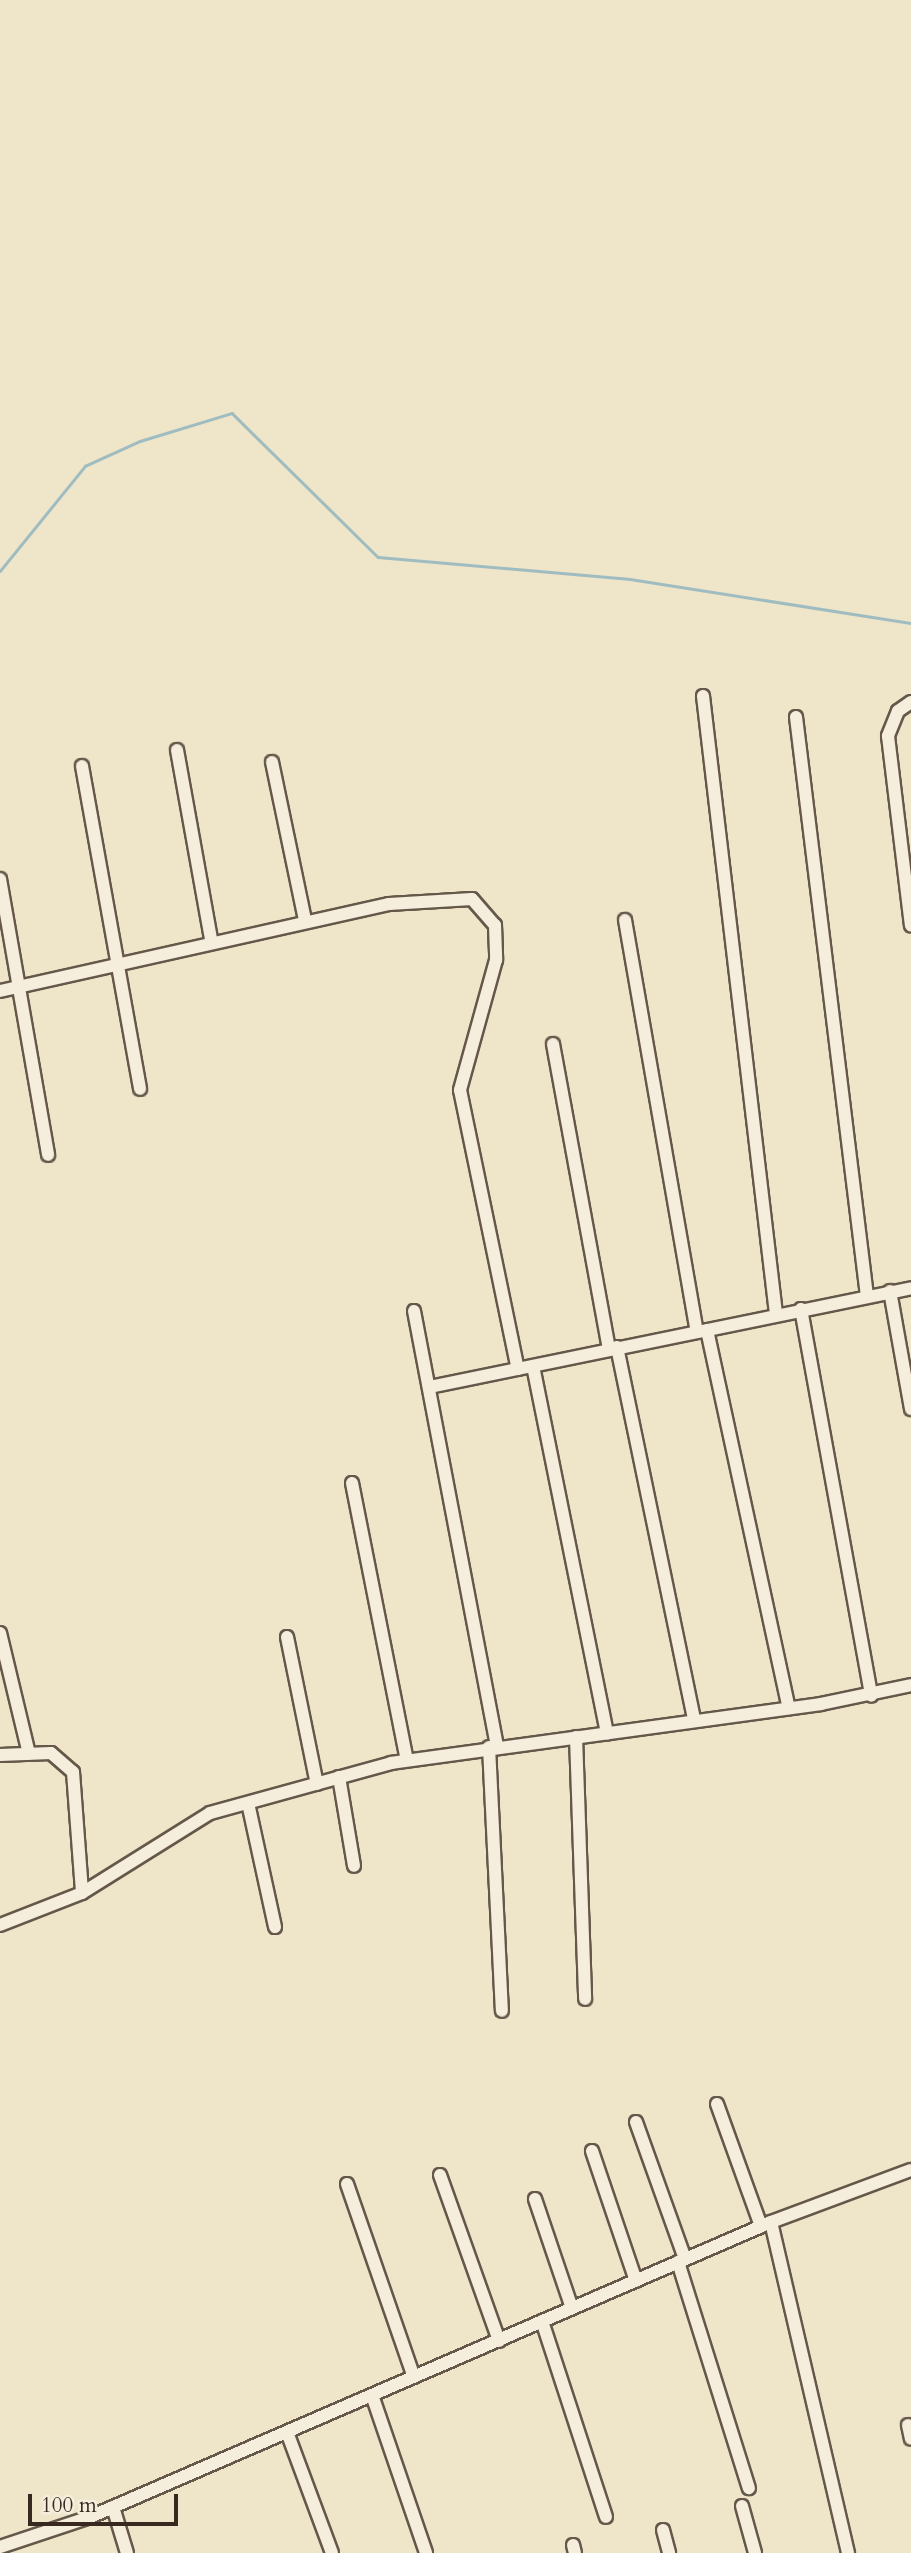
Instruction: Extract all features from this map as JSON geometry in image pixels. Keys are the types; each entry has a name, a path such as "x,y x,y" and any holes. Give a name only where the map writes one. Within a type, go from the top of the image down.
{"street":[{"path":"703,696 776,1314"},
{"path":"911,702 898,710 888,736 911,926"},
{"path":"796,717 867,1296"},
{"path":"177,750 211,939"},
{"path":"272,762 305,920"},
{"path":"82,766 140,1089"},
{"path":"0,878 48,1155"},
{"path":"0,991 211,939 305,920 388,904 472,899 495,925 496,960 460,1090 519,1368"},
{"path":"625,920 702,1331 789,1708"},
{"path":"553,1044 613,1348 694,1718"},
{"path":"430,1387 911,1288"},
{"path":"890,1291 911,1409"},
{"path":"801,1309 871,1696"},
{"path":"414,1311 430,1387 493,1747 502,2011"},
{"path":"533,1366 607,1734"},
{"path":"352,1483 407,1760"},
{"path":"0,1633 29,1754"},
{"path":"287,1637 317,1784"},
{"path":"0,1926 82,1893 210,1813 339,1777 407,1760 607,1734 694,1718 871,1696 911,1685"},
{"path":"576,1737 584,2000"},
{"path":"0,1755 51,1753 73,1772 82,1893"},
{"path":"339,1777 354,1866"},
{"path":"248,1803 275,1927"},
{"path":"717,2104 766,2224 848,2553"},
{"path":"636,2122 682,2260 749,2488"},
{"path":"592,2151 636,2281"},
{"path":"0,2547 113,2507 766,2224 911,2170"},
{"path":"440,2175 499,2340"},
{"path":"347,2184 414,2377"},
{"path":"535,2199 572,2308"},
{"path":"542,2321 606,2517"},
{"path":"372,2395 426,2553"},
{"path":"908,2425 911,2439"},
{"path":"288,2432 332,2553"},
{"path":"742,2506 755,2553"},
{"path":"113,2507 127,2553"},
{"path":"663,2530 669,2553"},
{"path":"24,2539 29,2553"}],"waterway":[{"path":"0,571 85,466 140,441 232,413 378,557 630,579 911,623"}]}
